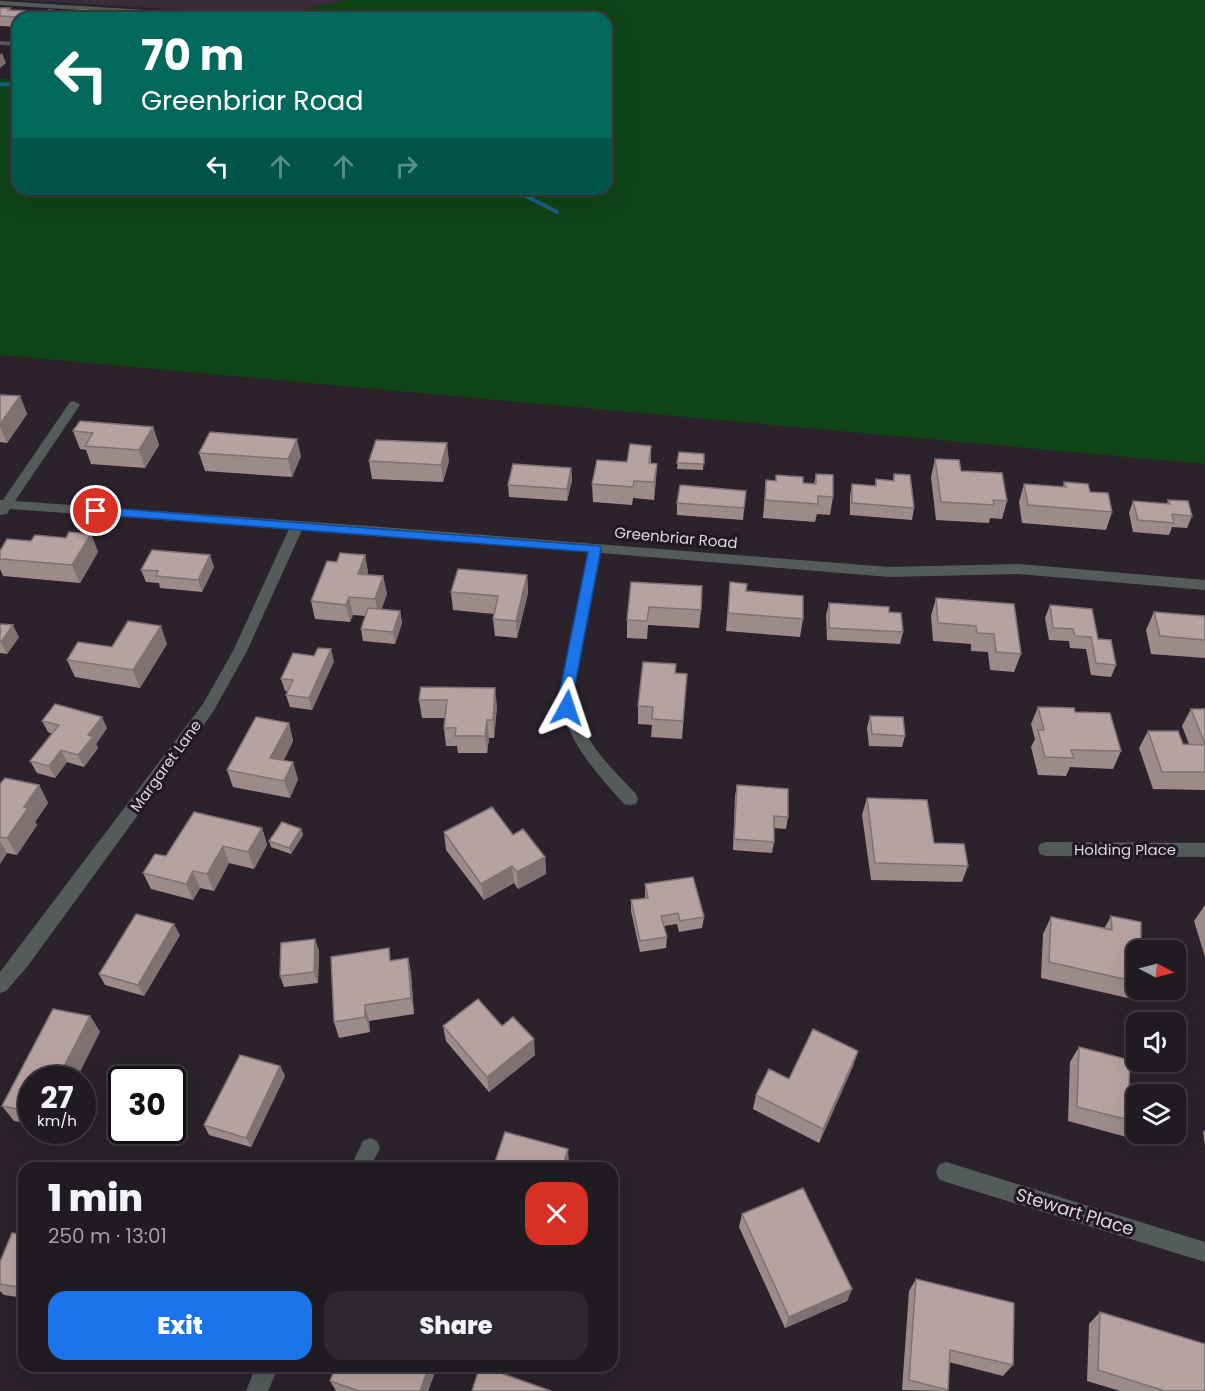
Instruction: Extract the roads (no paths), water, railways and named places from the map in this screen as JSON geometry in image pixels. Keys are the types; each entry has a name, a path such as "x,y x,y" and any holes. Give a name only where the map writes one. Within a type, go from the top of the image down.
{"street":[{"path":"0,3 147,12"},
{"path":"2,508 74,405"},
{"name":"Greenbriar Road","path":"2,508 297,525 889,572 1019,569 1205,585"},
{"name":"Margaret Lane","path":"0,985 21,961 207,708 240,651 297,525"},
{"path":"595,549 567,690 567,708 585,749 630,799"},
{"name":"Holding Place","path":"1046,849 1205,850"},
{"path":"363,1162 370,1148"},
{"name":"Stewart Place","path":"946,1172 1205,1252"},
{"path":"257,1391 265,1372"}],"waterway":[{"path":"0,84 12,85"},
{"path":"524,195 557,212"}]}
